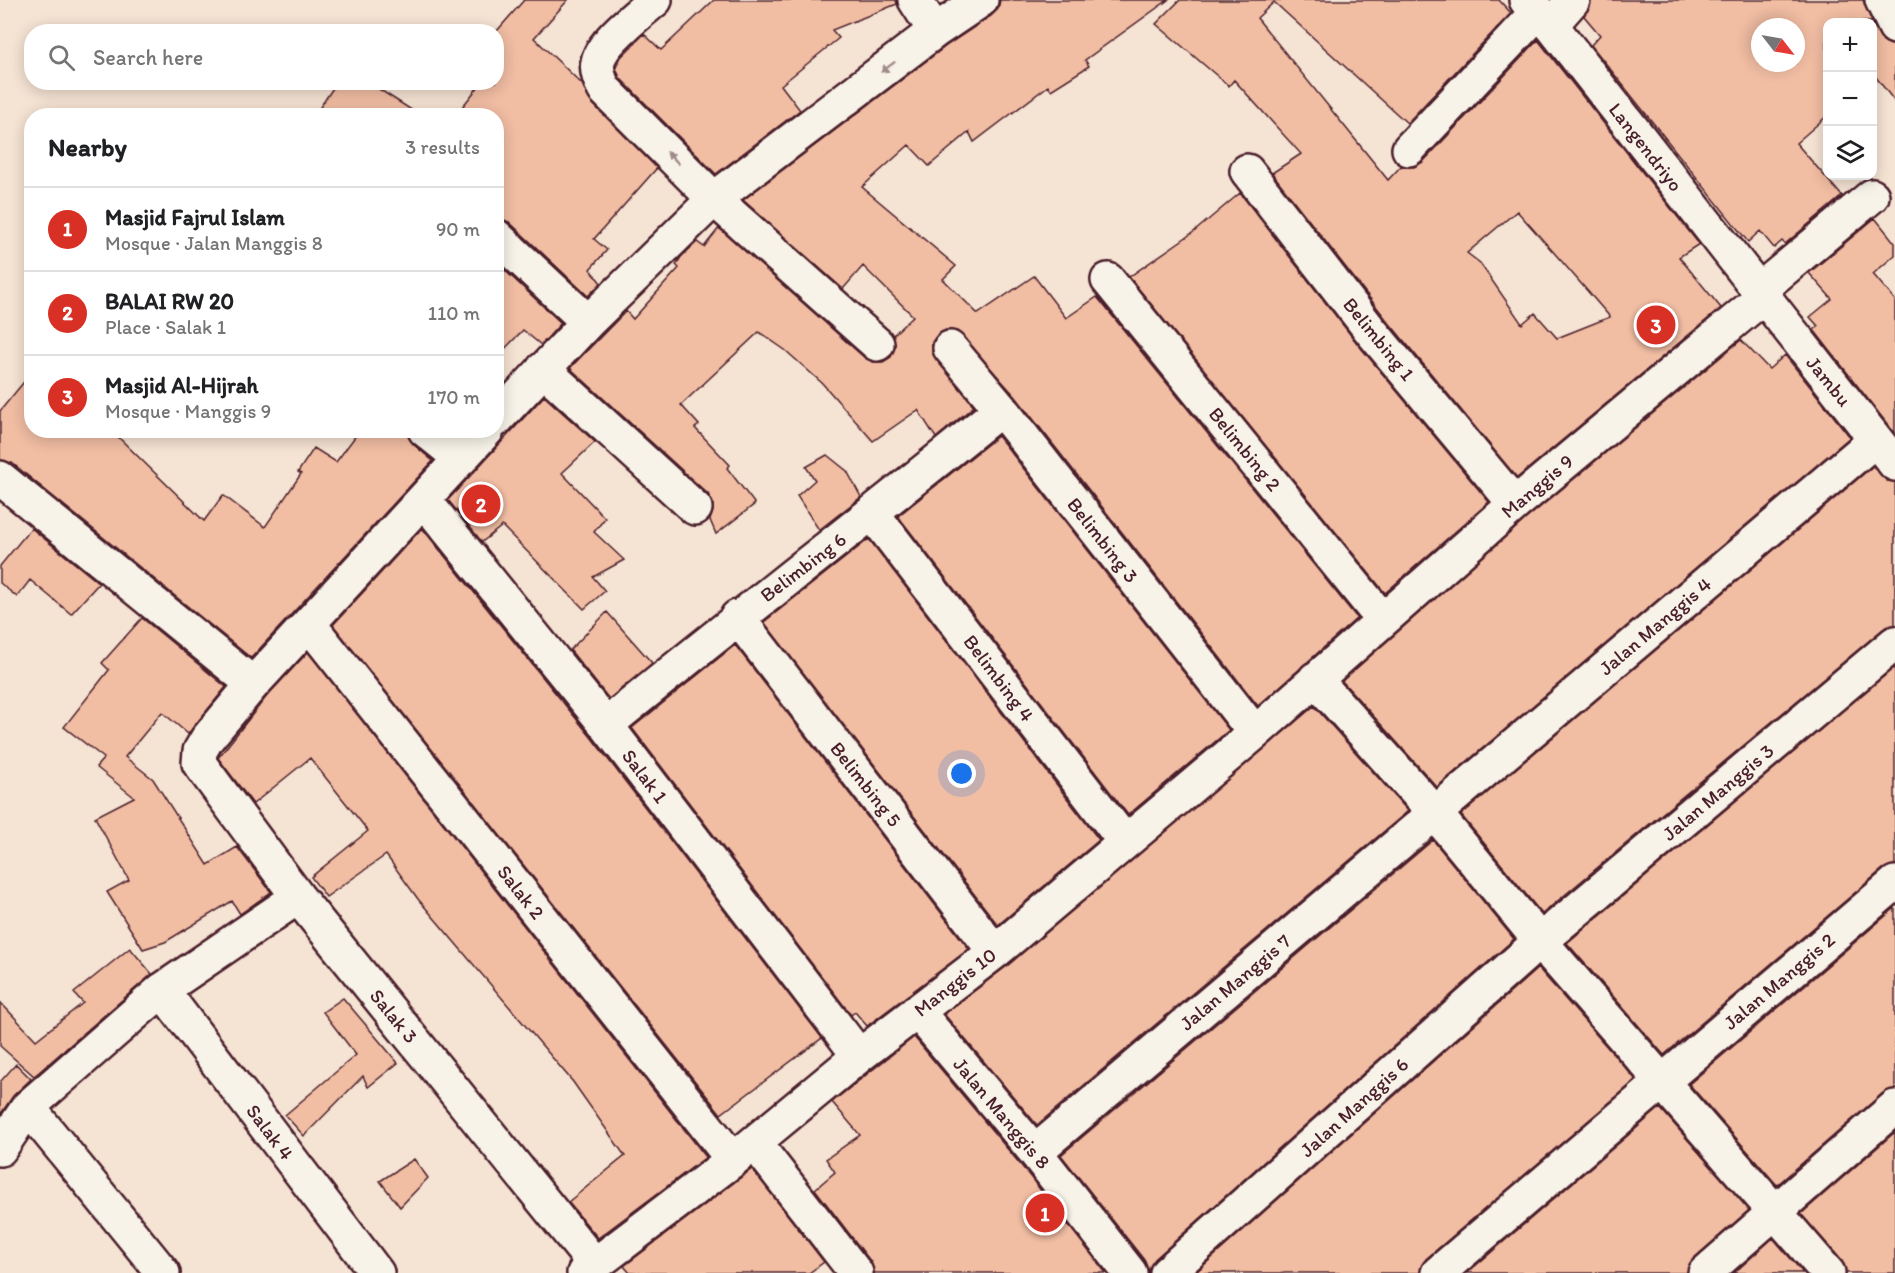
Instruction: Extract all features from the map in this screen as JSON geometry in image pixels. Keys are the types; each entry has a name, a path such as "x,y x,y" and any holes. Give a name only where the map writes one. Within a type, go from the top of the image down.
{"street":[{"path":"655,0 608,43 598,60 599,77 604,89 714,199 878,344"},
{"path":"915,0 935,31"},
{"path":"504,411 588,322 714,199 935,31 981,0"},
{"path":"1409,149 1538,12 1573,0"},
{"path":"1882,0 1895,27"},
{"name":"Langendriyo","path":"1538,12 1760,294"},
{"name":"Belimbing 1","path":"1247,171 1371,331 1515,504"},
{"name":"Manggis 9","path":"1315,679 1872,196"},
{"path":"504,243 588,322"},
{"name":"Belimbing 2","path":"1108,280 1382,619"},
{"name":"Jambu","path":"1760,294 1885,452"},
{"name":"Belimbing 3","path":"950,348 1001,409 1255,733"},
{"path":"543,369 695,508"},
{"name":"Belimbing 6","path":"606,725 737,617 873,514 1001,409"},
{"path":"435,438 461,459"},
{"path":"0,478 253,684 480,438"},
{"name":"Jalan Manggis 4","path":"1435,813 1885,452"},
{"name":"Salak 1","path":"424,500 606,725 859,1056"},
{"name":"Belimbing 4","path":"873,514 1125,843"},
{"name":"Belimbing 5","path":"737,617 995,951"},
{"name":"Salak 2","path":"309,624 744,1151 856,1273"},
{"name":"Jalan Manggis 3","path":"1540,941 1895,643"},
{"path":"1315,679 1435,813 1540,941 1828,1273"},
{"name":"Manggis 10","path":"603,1266 859,1056 995,951 1255,733 1315,679"},
{"name":"Salak 3","path":"253,684 207,739 200,751 199,763 298,897 603,1266"},
{"name":"Jalan Manggis 7","path":"1035,1152 1435,813"},
{"name":"Jalan Manggis 2","path":"1438,1273 1895,883"},
{"path":"0,1149 28,1107 162,990 298,897"},
{"name":"Jalan Manggis 6","path":"1167,1273 1540,941"},
{"name":"Salak 4","path":"162,990 377,1273"},
{"name":"Jalan Manggis 8","path":"917,1011 1035,1152 1130,1273"},
{"path":"28,1107 163,1273"},
{"path":"1705,1273 1895,1107"}],"building":[{"path":"524,0 568,0 534,38 582,84 591,102 657,168 594,239 607,250 590,269 601,283 588,296 509,222 504,220 504,108 461,108 476,90 504,90 503,24"},
{"path":"714,0 896,0 897,4 832,30 839,38 781,85 800,110 716,174 620,78 616,68 621,57 644,34 661,50"},
{"path":"1000,0 1168,0 1085,60 1089,66 1051,90 1048,86 974,142 969,132 929,166 909,145 862,187 956,266 943,279 978,314 1034,276 1066,318 1097,297 1357,618 1258,706 1016,397 957,331 946,330 938,334 932,342 932,352 974,406 936,438 918,410 873,441 822,383 785,350 759,332 681,405 699,425 695,428 730,465 727,468 755,504 716,534 710,520 713,503 708,494 570,368 626,311 633,319 679,268 676,265 681,257 697,242 704,247 719,228 865,358 874,362 883,362 891,357 895,347 893,335 913,316 863,266 843,289 743,200 946,46 991,16 998,9"},
{"path":"1180,0 1499,0 1511,13 1407,123 1274,2 1257,18 1388,180 1401,166 1414,167 1423,162 1538,40 1699,244 1679,257 1721,308 1517,478 1386,319 1272,173 1301,154 1234,80 1229,86 1156,24","holes":["1517,211 1610,317 1557,338 1535,313 1522,324 1480,263 1467,253"]},
{"path":"1591,0 1863,0 1870,18 1823,18 1823,119 1796,143 1823,174 1823,180 1828,180 1842,196 1785,244 1782,241 1774,248 1760,231 1748,242 1591,45 1600,35 1584,16"},
{"path":"1877,31 1884,42 1895,46 1895,102 1877,79"},
{"path":"332,90 380,90 409,108 319,108"},
{"path":"1240,193 1357,343 1489,502 1385,593 1129,277 1195,231"},
{"path":"1875,218 1895,243 1895,255 1873,274 1895,300 1895,434 1814,330 1818,326 1810,317 1832,299 1809,273"},
{"path":"504,270 561,323 541,345 523,330 504,350"},
{"path":"1741,340 1769,369 1785,355 1850,437 1437,787 1342,681 1527,518"},
{"path":"24,382 24,438 119,438 204,521 223,495 265,527 301,474 298,472 314,448 336,462 354,438 410,438 413,444 433,461 251,658 12,463 0,460 0,411"},
{"path":"544,396 595,442 562,473 605,518 594,532 624,560 593,577 605,591 584,609 502,526 482,542 448,500"},
{"path":"998,436 1229,730 1128,815 898,516"},
{"path":"827,455 847,471 861,497 819,530 797,496 815,480 806,467"},
{"path":"1873,466 1887,481 1895,482 1895,625 1883,629 1542,914 1461,815"},
{"path":"31,528 99,583 71,614 30,580 17,597 0,583 0,566"},
{"path":"422,528 591,737 822,1038 721,1114 333,625"},
{"path":"869,539 1099,840 998,925 764,622"},
{"path":"607,612 652,663 609,699 570,650"},
{"path":"142,618 226,687 188,734 162,712 125,757 153,779 208,865 237,847 271,892 240,914 232,901 165,942 143,949 107,892 129,880 95,817 134,797 96,767 104,758 64,727 109,670 102,663"},
{"path":"735,645 969,949 867,1026 855,1012 851,1015 632,728"},
{"path":"308,652 706,1157 598,1238 568,1202 625,1156 573,1082 418,899 386,855 326,897 311,877 368,831 310,758 253,804 218,758 267,696"},
{"path":"1895,667 1895,865 1883,869 1664,1055 1567,943"},
{"path":"1314,706 1408,811 1037,1125 944,1014 1007,966"},
{"path":"1433,840 1514,939 1155,1259 1148,1273 1145,1261 1061,1155"},
{"path":"1895,908 1895,1089 1883,1093 1777,1185 1689,1084"},
{"path":"130,948 152,974 34,1076 0,1046 0,1002 36,1040 83,1003 74,993"},
{"path":"1538,968 1636,1080 1426,1259 1420,1273 1195,1273"},
{"path":"343,998 398,1063 368,1087 363,1076 304,1136 285,1115 356,1055 323,1012"},
{"path":"914,1037 1020,1164 1106,1273 874,1273 871,1262 815,1189 835,1172 826,1159 860,1135 832,1102"},
{"path":"16,1064 31,1079 13,1096 0,1115 0,1082"},
{"path":"1660,1108 1749,1210 1693,1259 1687,1273 1467,1273"},
{"path":"1895,1132 1895,1273 1846,1273 1842,1261 1801,1214"},
{"path":"414,1159 428,1178 400,1207 380,1181"},
{"path":"752,1169 824,1262 809,1273 630,1273 624,1266"},
{"path":"1773,1238 1803,1273 1734,1273"}],"place":[{"name":"Masjid Al-Hijrah","path":"1656,325"},
{"name":"BALAI RW 20","path":"481,504"},
{"name":"Masjid Fajrul Islam","path":"1045,1213"}]}
